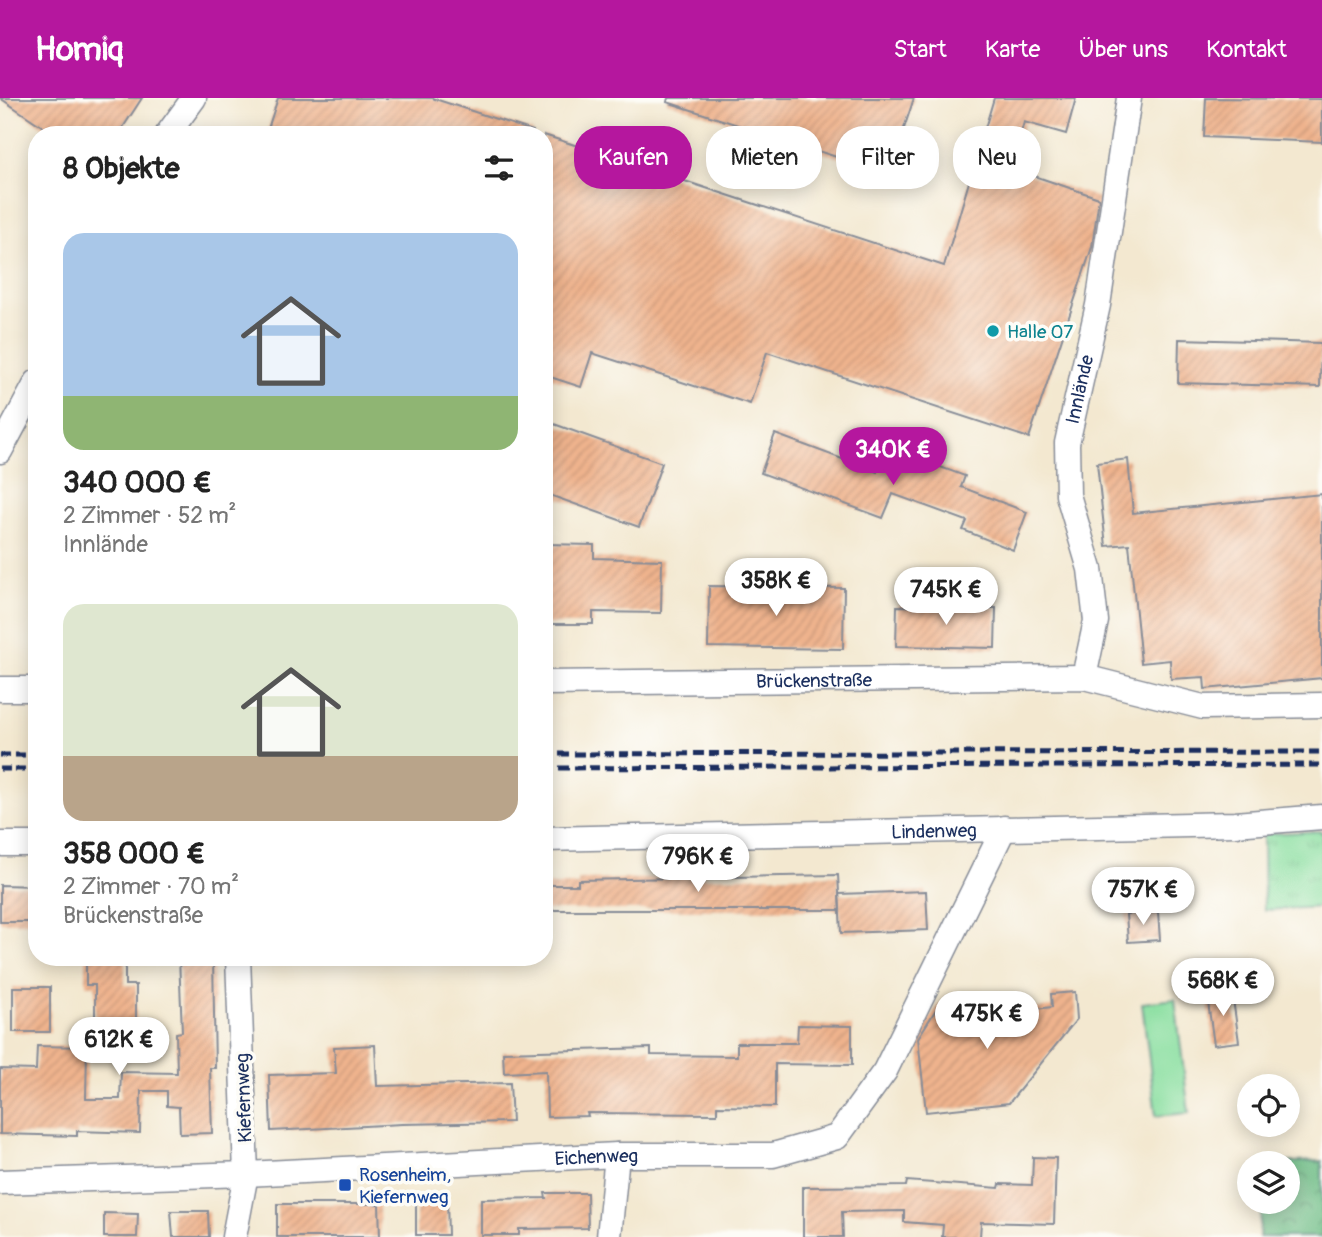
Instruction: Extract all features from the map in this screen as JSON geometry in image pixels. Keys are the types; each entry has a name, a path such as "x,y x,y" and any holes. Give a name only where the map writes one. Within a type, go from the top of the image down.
{"street":[{"path":"174,126 194,98"},
{"name":"Innlände","path":"1084,677 1096,621 1090,569 1068,495 1067,443 1098,305 1129,98"},
{"path":"0,452 28,399"},
{"path":"1084,677 1203,707 1322,705"},
{"name":"Brückenstraße","path":"553,683 1084,677"},
{"path":"0,689 28,689"},
{"name":"Lindenweg","path":"553,838 1235,824 1322,817"},
{"name":"Eichenweg","path":"0,1182 246,1174 617,1155 773,1155 837,1137 885,1071 1004,828"},
{"path":"0,844 28,844"},
{"name":"Kiefernweg","path":"234,1237 246,1174 238,966"},
{"path":"609,1237 617,1155"}],"green space":[{"path":"1322,831 1322,907 1264,910 1263,834"},
{"path":"1175,999 1189,1113 1156,1116 1142,1003"},
{"path":"1322,1161 1322,1237 1259,1237 1261,1214 1300,1214 1300,1162"}],"building":[{"path":"0,98 142,98 124,126 42,126"},
{"path":"278,98 432,98 518,126 269,126"},
{"path":"668,98 914,98 905,126 836,126 836,157 822,152 822,126 741,126 667,102"},
{"path":"994,98 1076,98 1066,134 1024,122 1023,126 986,126"},
{"path":"1206,98 1322,99 1322,142 1204,137"},
{"path":"553,138 574,145 574,189 692,189 692,183 944,266 967,189 1041,189 1041,178 1099,198 1092,247 1029,438 767,352 750,404 592,353 581,387 553,378"},
{"path":"1179,339 1321,343 1320,387 1178,383"},
{"path":"554,424 662,463 639,527 553,496"},
{"path":"775,434 877,472 886,447 965,476 961,487 1027,512 1013,550 963,530 967,521 893,494 883,518 761,473"},
{"path":"1128,459 1133,513 1322,494 1322,678 1205,689 1204,677 1171,679 1170,660 1141,663 1129,544 1106,546 1097,463"},
{"path":"553,544 594,545 594,558 662,560 661,613 593,612 593,624 553,624"},
{"path":"709,586 844,588 843,649 708,647"},
{"path":"897,606 996,608 995,648 896,646"},
{"path":"838,875 840,910 553,910 553,885 578,885 578,880"},
{"path":"0,885 28,886 28,922 0,922"},
{"path":"926,891 928,930 841,933 839,894"},
{"path":"1158,912 1160,940 1128,942 1126,914"},
{"path":"86,966 125,966 125,985 136,985 136,1025 95,1025 95,985 86,985"},
{"path":"179,966 213,966 215,1068 210,1068 212,1133 180,1134 179,1107 167,1106 167,1091 141,1091 140,1133 77,1131 77,1136 0,1134 0,1069 36,1070 37,1046 87,1047 86,1099 120,1099 121,1072 177,1073 176,1033 182,1032"},
{"path":"13,987 50,987 50,1032 13,1032"},
{"path":"1075,992 1077,1019 1009,1103 926,1112 918,1038 940,1003 988,999 989,1014 1052,1007 1051,994"},
{"path":"1232,992 1239,1042 1214,1045 1207,995"},
{"path":"798,1025 852,1026 852,1065 775,1064 775,1107 717,1106 717,1114 587,1113 588,1116 547,1117 546,1071 504,1073 503,1052 651,1048 651,1055 737,1056 737,1043 797,1043"},
{"path":"375,1045 377,1086 510,1083 512,1122 402,1124 271,1131 269,1075 336,1073 334,1047"},
{"path":"1033,1157 1056,1158 1054,1224 981,1222 980,1237 942,1237 943,1225 904,1222 904,1211 842,1212 843,1237 803,1237 803,1187 906,1186 907,1181 999,1188 1000,1184 1032,1185"},
{"path":"545,1193 587,1193 588,1228 519,1229 519,1235 481,1235 481,1199 546,1198"},
{"path":"416,1199 447,1199 448,1235 416,1235"},
{"path":"277,1204 379,1204 380,1237 277,1237"},
{"path":"171,1211 208,1211 209,1237 173,1237"},
{"path":"104,1213 138,1214 137,1237 104,1237"}],"railway":[{"path":"553,754 1322,752"},
{"path":"0,755 28,755"},
{"path":"553,768 1322,765"},
{"path":"0,769 28,769"}],"place":[{"name":"Halle 07","path":"993,331"},
{"name":"Rosenheim, Kiefernweg","path":"345,1185"}]}
